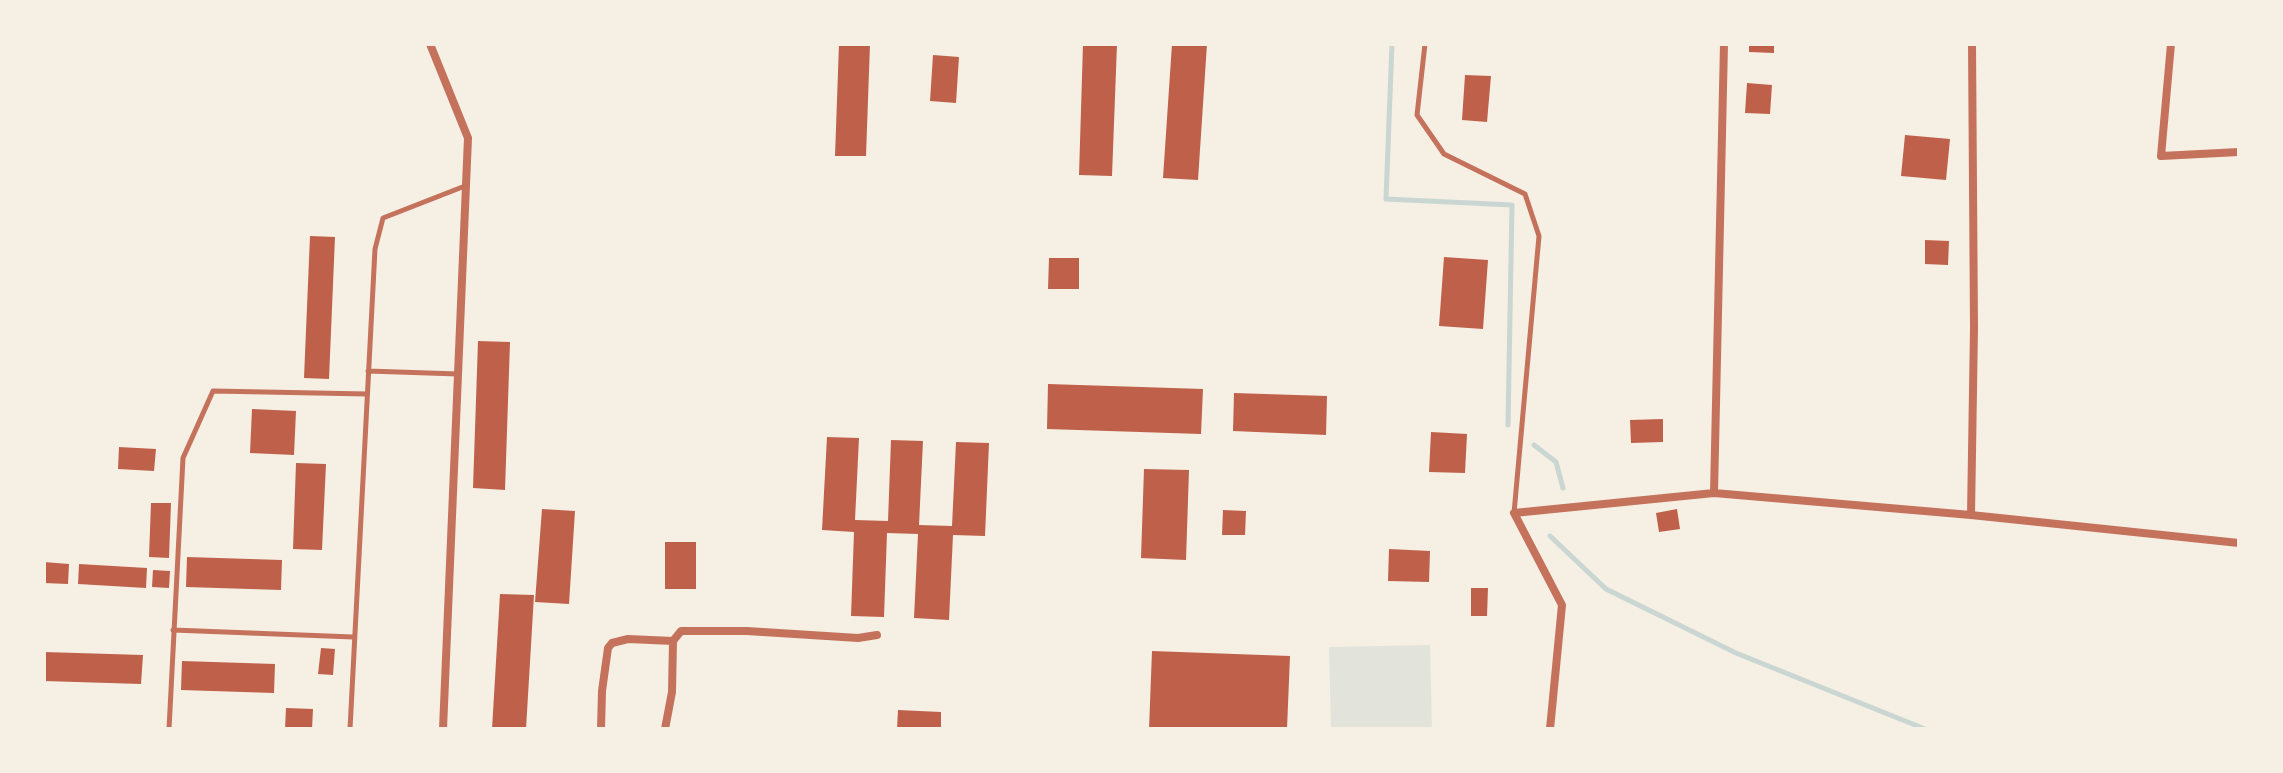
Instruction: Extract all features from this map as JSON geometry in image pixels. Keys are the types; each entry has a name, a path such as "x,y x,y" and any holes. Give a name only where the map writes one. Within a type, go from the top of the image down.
{"street":[{"path":"430,44 468,138 443,729"},
{"path":"1714,493 1724,44"},
{"path":"1971,515 1974,328 1972,44"},
{"path":"2171,44 2161,156 2239,152"},
{"path":"1550,729 1562,605 1514,513 1714,493 1971,515 2239,543"},
{"path":"665,729 672,692 673,641 681,631 747,631 858,638 877,635"},
{"path":"601,729 602,691 608,648 612,643 628,639 673,641"}],"lane":[{"path":"1425,44 1417,115 1444,154 1525,194 1539,236 1514,513"},
{"path":"350,729 375,249 383,218 465,186"},
{"path":"368,371 458,374"},
{"path":"169,729 183,458 213,391 367,394"},
{"path":"173,630 353,637"}],"shaded area":[{"path":"1430,645 1432,729 1331,729 1329,647"}],"building":[{"path":"839,44 870,44 866,156 835,156"},
{"path":"1083,44 1117,44 1112,176 1079,175"},
{"path":"1172,44 1207,44 1198,180 1163,178"},
{"path":"1749,44 1774,44 1774,53 1749,52"},
{"path":"933,55 959,57 956,103 930,101"},
{"path":"1465,75 1491,76 1487,122 1462,120"},
{"path":"1747,83 1772,85 1770,114 1745,113"},
{"path":"1905,135 1950,139 1946,180 1901,176"},
{"path":"310,236 335,237 329,379 304,378"},
{"path":"1925,240 1949,241 1948,265 1925,264"},
{"path":"1444,257 1488,260 1483,329 1439,326"},
{"path":"1049,258 1079,258 1079,289 1048,289"},
{"path":"478,341 510,342 505,490 473,488"},
{"path":"1048,384 1203,389 1201,434 1047,429"},
{"path":"1234,393 1327,396 1326,435 1233,431"},
{"path":"252,409 296,411 294,455 250,453"},
{"path":"1663,419 1663,442 1631,443 1630,420"},
{"path":"1431,432 1467,434 1465,473 1429,472"},
{"path":"827,437 859,438 855,520 888,521 891,440 923,441 919,525 952,526 956,442 989,443 985,536 953,535 949,620 914,618 918,534 887,533 884,617 851,616 854,532 822,530"},
{"path":"119,447 156,449 154,471 118,469"},
{"path":"296,463 326,464 322,550 293,549"},
{"path":"1144,469 1189,470 1186,560 1141,558"},
{"path":"151,503 171,503 169,558 149,557"},
{"path":"542,509 575,511 569,604 535,602"},
{"path":"1677,509 1680,529 1659,532 1656,513"},
{"path":"1223,510 1246,511 1245,535 1222,535"},
{"path":"665,542 696,542 696,589 665,589"},
{"path":"1389,549 1430,551 1429,582 1388,581"},
{"path":"187,557 282,560 281,590 186,587"},
{"path":"44,562 69,564 68,584 44,583"},
{"path":"79,564 147,568 146,588 78,584"},
{"path":"153,570 170,571 169,588 152,587"},
{"path":"1471,588 1488,588 1487,616 1471,616"},
{"path":"500,594 534,595 526,729 492,729"},
{"path":"321,648 335,649 333,675 318,674"},
{"path":"1152,651 1290,656 1287,729 1149,729"},
{"path":"44,652 143,655 141,684 44,681"},
{"path":"182,661 275,664 274,693 181,690"},
{"path":"286,708 313,709 312,729 285,729"},
{"path":"898,710 941,712 941,729 897,729"}],"waterway":[{"path":"1392,44 1386,199 1512,205 1508,425"},
{"path":"1534,445 1556,462 1563,488"},
{"path":"1550,536 1606,589 1736,653 1925,729"}]}
